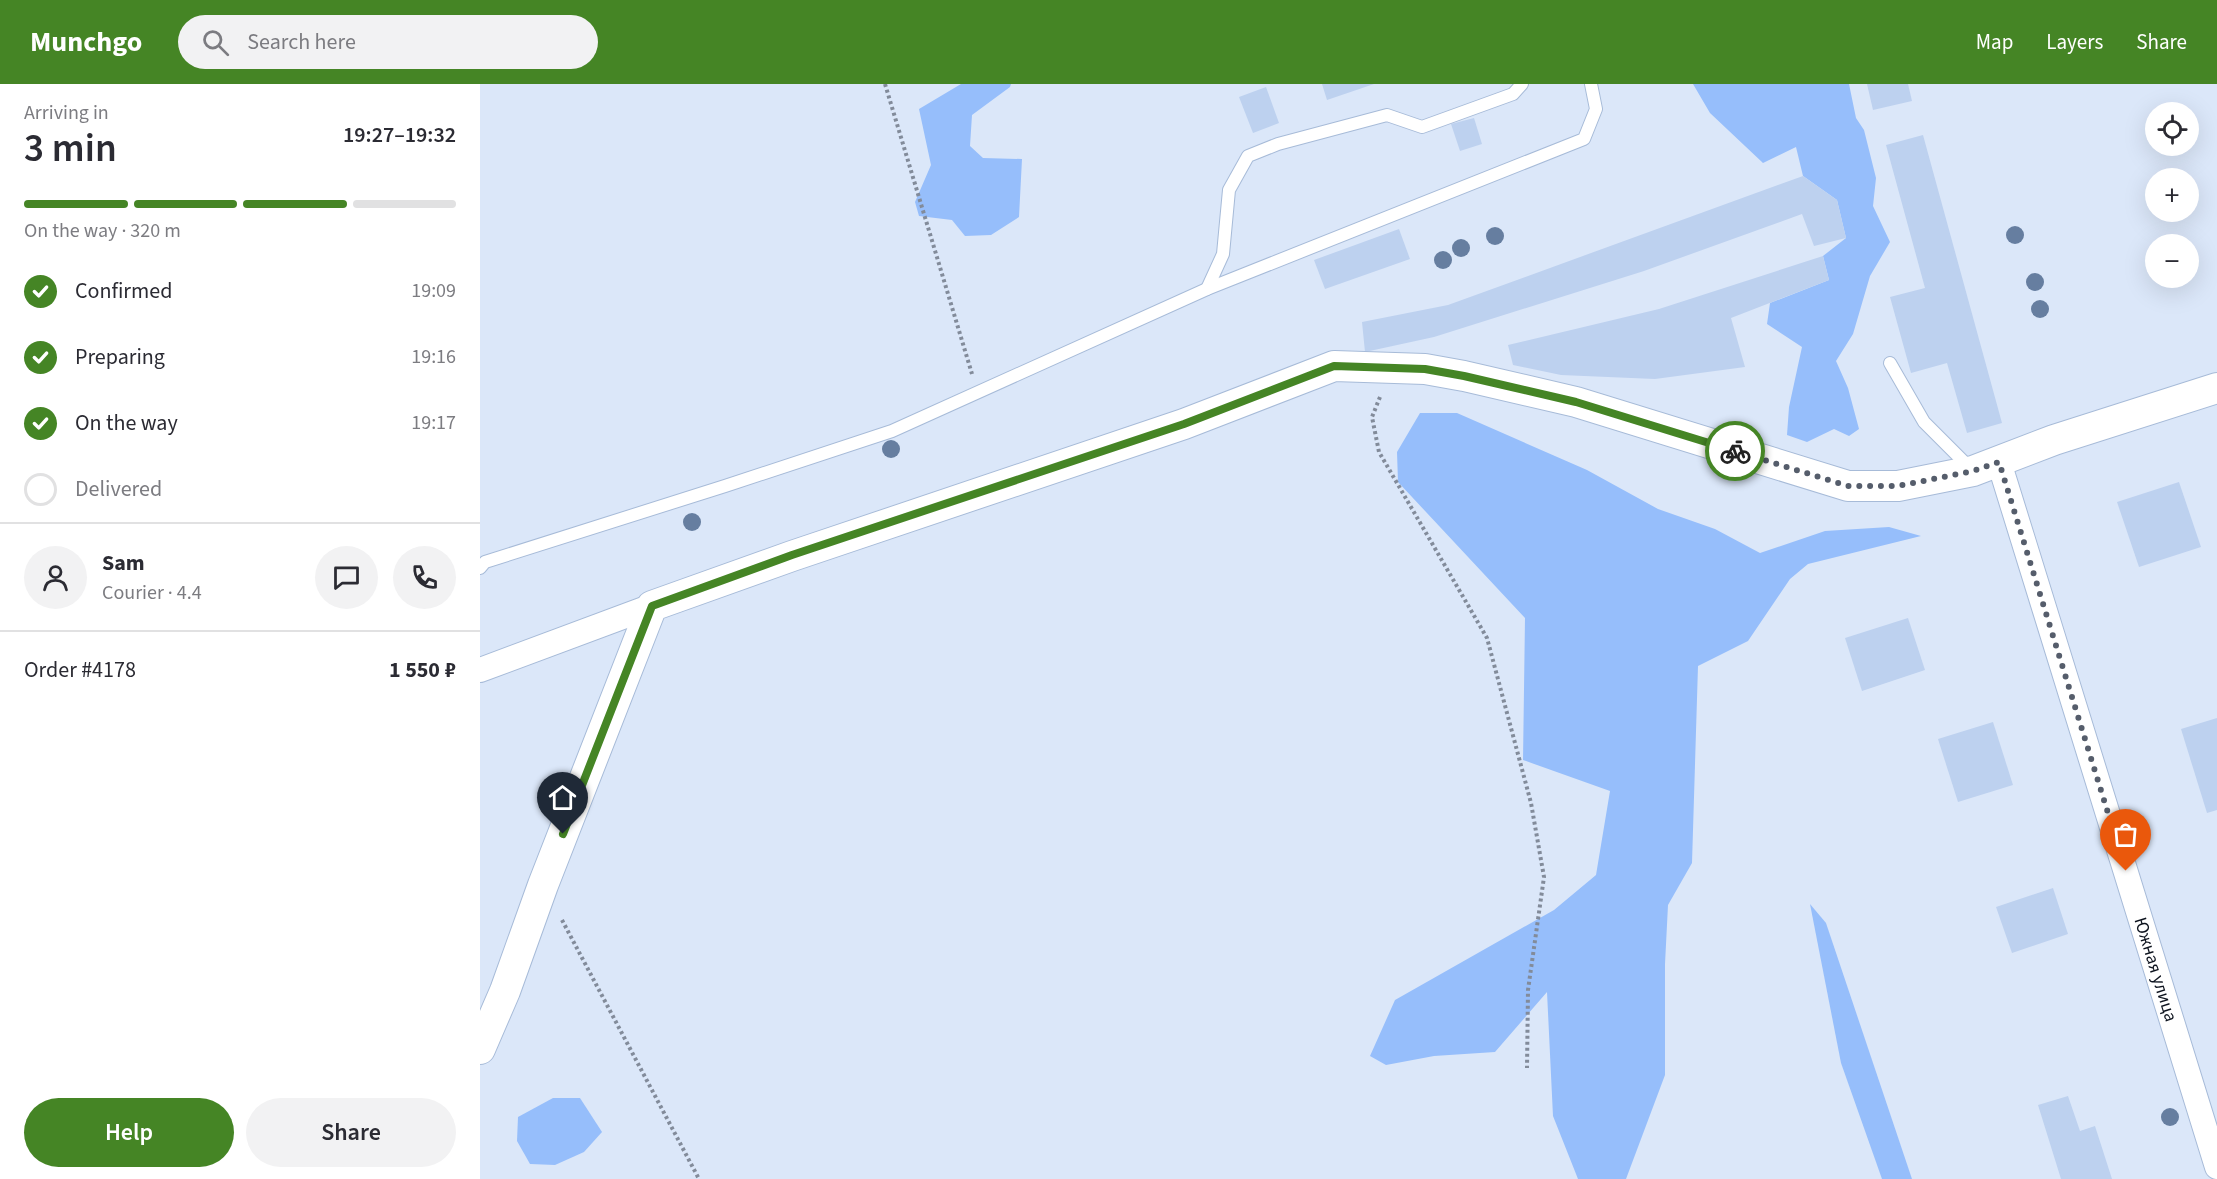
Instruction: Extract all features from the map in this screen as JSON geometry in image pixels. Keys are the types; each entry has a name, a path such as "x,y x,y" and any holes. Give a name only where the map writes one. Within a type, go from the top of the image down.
{"street":[{"path":"480,670 792,555 1184,424 1334,366 1425,369 1576,402 1848,486 1898,486 1986,466 2054,440 2217,388"},
{"name":"Южная улица","path":"1986,466 2217,1167"},
{"path":"480,1049 505,991 543,885 652,606"}],"lane":[{"path":"1207,289 1223,254 1229,190 1248,156 1278,144 1387,115 1422,127 1514,94 1522,84"},
{"path":"480,568 485,562 892,431 1207,289 1584,139 1596,109 1591,84"},
{"path":"1890,363 1924,422 1986,466"}],"path":[{"path":"885,84 978,392"},
{"path":"1392,368 1372,417 1379,452 1487,638 1531,803 1544,877 1528,990 1527,1068"},
{"path":"543,885 699,1179"}],"shaded area":[{"path":"961,84 1011,84 972,115 970,146 983,158 1022,159 1019,217 991,235 965,236 952,220 919,216 915,202 931,165 919,109"},
{"path":"1693,84 1849,84 1856,118 1864,130 1876,178 1873,206 1890,242 1870,276 1853,334 1836,361 1848,388 1859,429 1849,436 1834,429 1807,442 1787,435 1789,407 1802,347 1767,324 1770,303 1829,280 1823,256 1846,238 1837,200 1803,176 1796,147 1763,163 1710,113"},
{"path":"1420,413 1457,413 1587,470 1658,509 1715,529 1760,553 1825,531 1889,527 1921,536 1808,564 1790,579 1748,641 1698,666 1692,863 1668,905 1665,964 1665,1075 1626,1179 1578,1179 1553,1116 1547,992 1495,1052 1434,1056 1386,1065 1370,1056 1395,1000 1554,910 1596,875 1610,791 1523,760 1525,618 1398,482 1397,452"},
{"path":"1810,904 1826,923 1912,1179 1882,1179 1841,1063"},
{"path":"553,1098 580,1098 602,1132 584,1152 555,1165 530,1164 517,1141 518,1117"}],"building":[{"path":"1322,84 1374,84 1327,100"},
{"path":"1867,84 1908,84 1912,101 1873,110"},
{"path":"1266,87 1279,123 1253,133 1239,97"},
{"path":"1474,118 1482,144 1460,151 1451,124"},
{"path":"1923,135 2002,423 1967,433 1947,363 1911,373 1890,297 1925,288 1886,145"},
{"path":"1803,176 1837,200 1846,238 1814,246 1802,214 1644,271 1434,337 1365,352 1362,322 1448,305"},
{"path":"1399,229 1410,259 1325,289 1314,260"},
{"path":"1823,256 1829,280 1731,318 1745,367 1655,379 1561,375 1513,365 1508,345 1659,309"},
{"path":"2179,482 2201,547 2139,567 2117,502"},
{"path":"1908,618 1925,670 1862,691 1845,638"},
{"path":"2217,718 2217,810 2207,813 2181,729"},
{"path":"1993,722 2013,785 1958,802 1938,739"},
{"path":"2053,888 2068,934 2012,953 1996,907"},
{"path":"2068,1096 2080,1131 2095,1126 2112,1179 2061,1179 2038,1105"}],"way so far":[{"path":"1735,451 1848,486 1898,486 1973,471 1999,462 2126,871"}],"route":[{"path":"563,834 652,606 792,555 1184,424 1334,366 1425,369 1464,376 1576,402 1735,451"}]}
